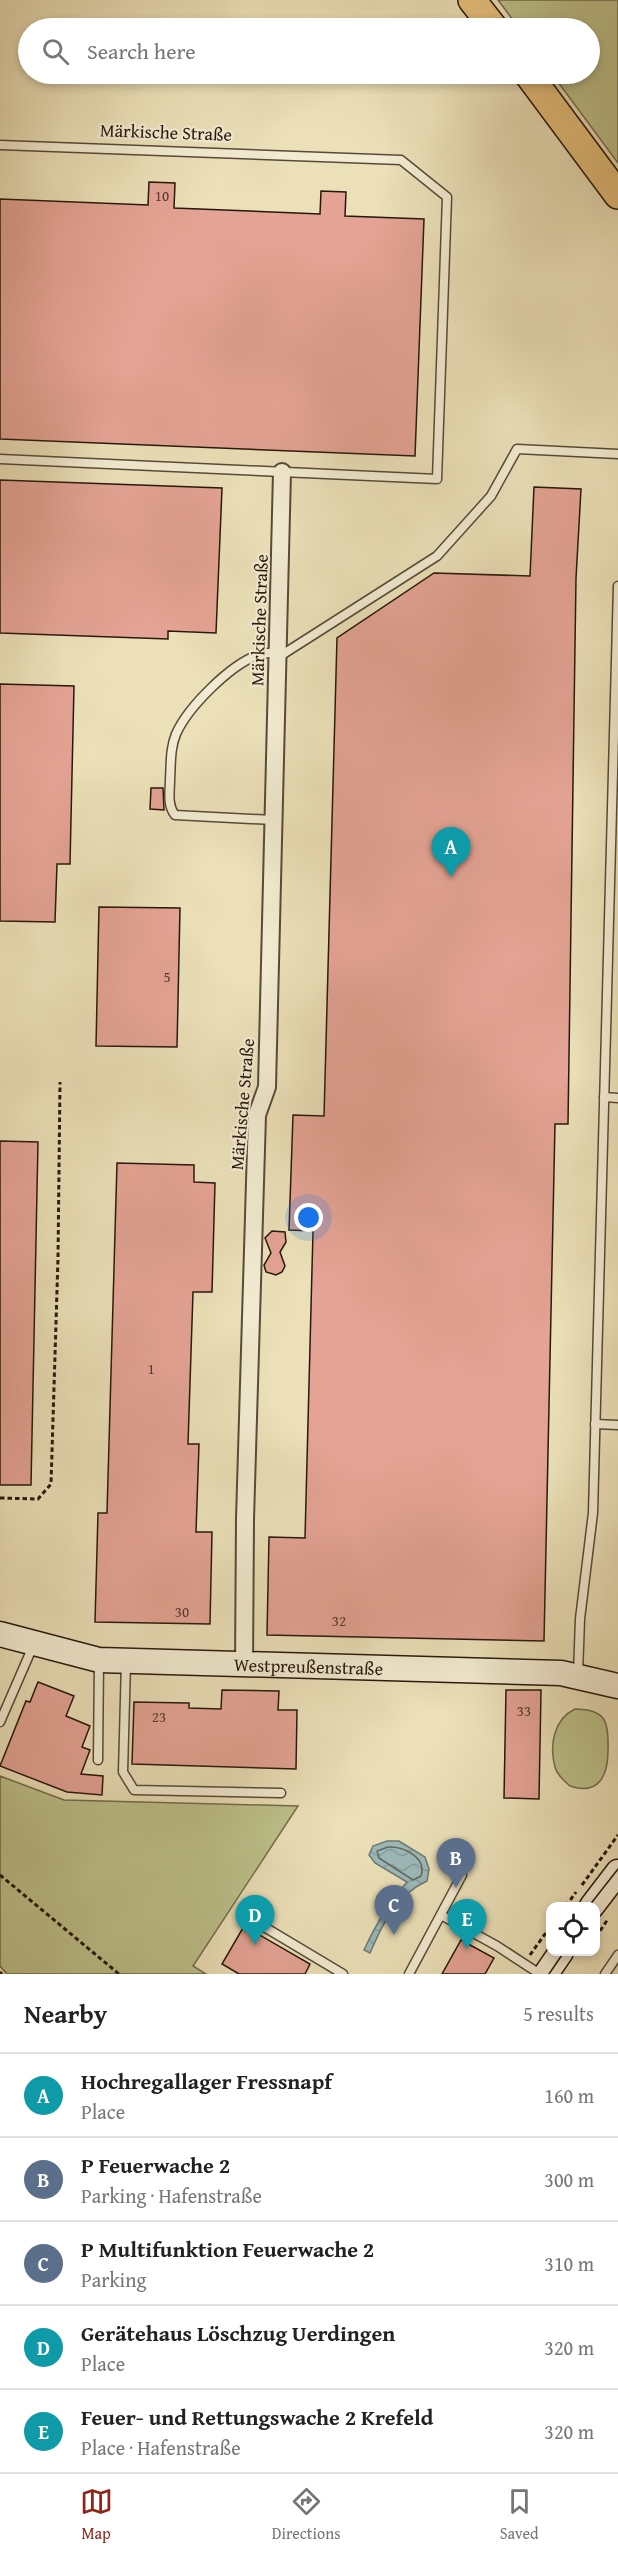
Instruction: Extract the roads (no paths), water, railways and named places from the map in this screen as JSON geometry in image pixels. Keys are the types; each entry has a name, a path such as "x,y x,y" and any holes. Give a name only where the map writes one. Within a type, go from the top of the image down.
{"main road":[{"path":"472,0 486,18"},
{"path":"535,84 618,195"}],"street":[{"name":"Märkische Straße","path":"244,1666 245,1519 257,1115 267,1087 282,472"},
{"name":"Westpreußenstraße","path":"0,1634 99,1660 578,1676 618,1686"},
{"path":"602,1910 618,1872"},
{"path":"546,1974 558,1956"}],"lane":[{"name":"Märkische Straße","path":"0,145 401,160 447,197 437,479 282,472"},
{"path":"273,820 175,815 170,809 171,749 176,734 196,703 234,670 258,655 277,655 437,556 491,496 517,449 618,454"},
{"path":"0,459 282,472"},
{"path":"578,1676 580,1619 593,1513 618,586"},
{"path":"604,1097 618,1098"},
{"path":"595,1424 618,1425"},
{"path":"0,1722 34,1643"},
{"path":"98,1760 99,1660"},
{"path":"126,1661 123,1772 134,1790 281,1793"},
{"path":"410,1974 462,1875"},
{"path":"441,1915 540,1974"},
{"path":"256,1922 343,1974"},
{"path":"605,1974 618,1955"}],"water":[{"path":"387,1841 399,1841 425,1857 429,1869 427,1881 407,1894 392,1911 370,1953 364,1950 373,1931 388,1906 407,1882 375,1863 369,1855 373,1846"}],"tram line":[{"path":"592,1902 618,1869"},
{"path":"549,1974 561,1956"}],"place":[{"name":"Hochregallager Fressnapf","path":"451,877"},
{"name":"P Feuerwache 2","path":"456,1888"},
{"name":"P Multifunktion Feuerwache 2","path":"394,1935"},
{"name":"Gerätehaus Löschzug Uerdingen","path":"255,1945"},
{"name":"Feuer- und Rettungswache 2 Krefeld","path":"467,1949"}]}
